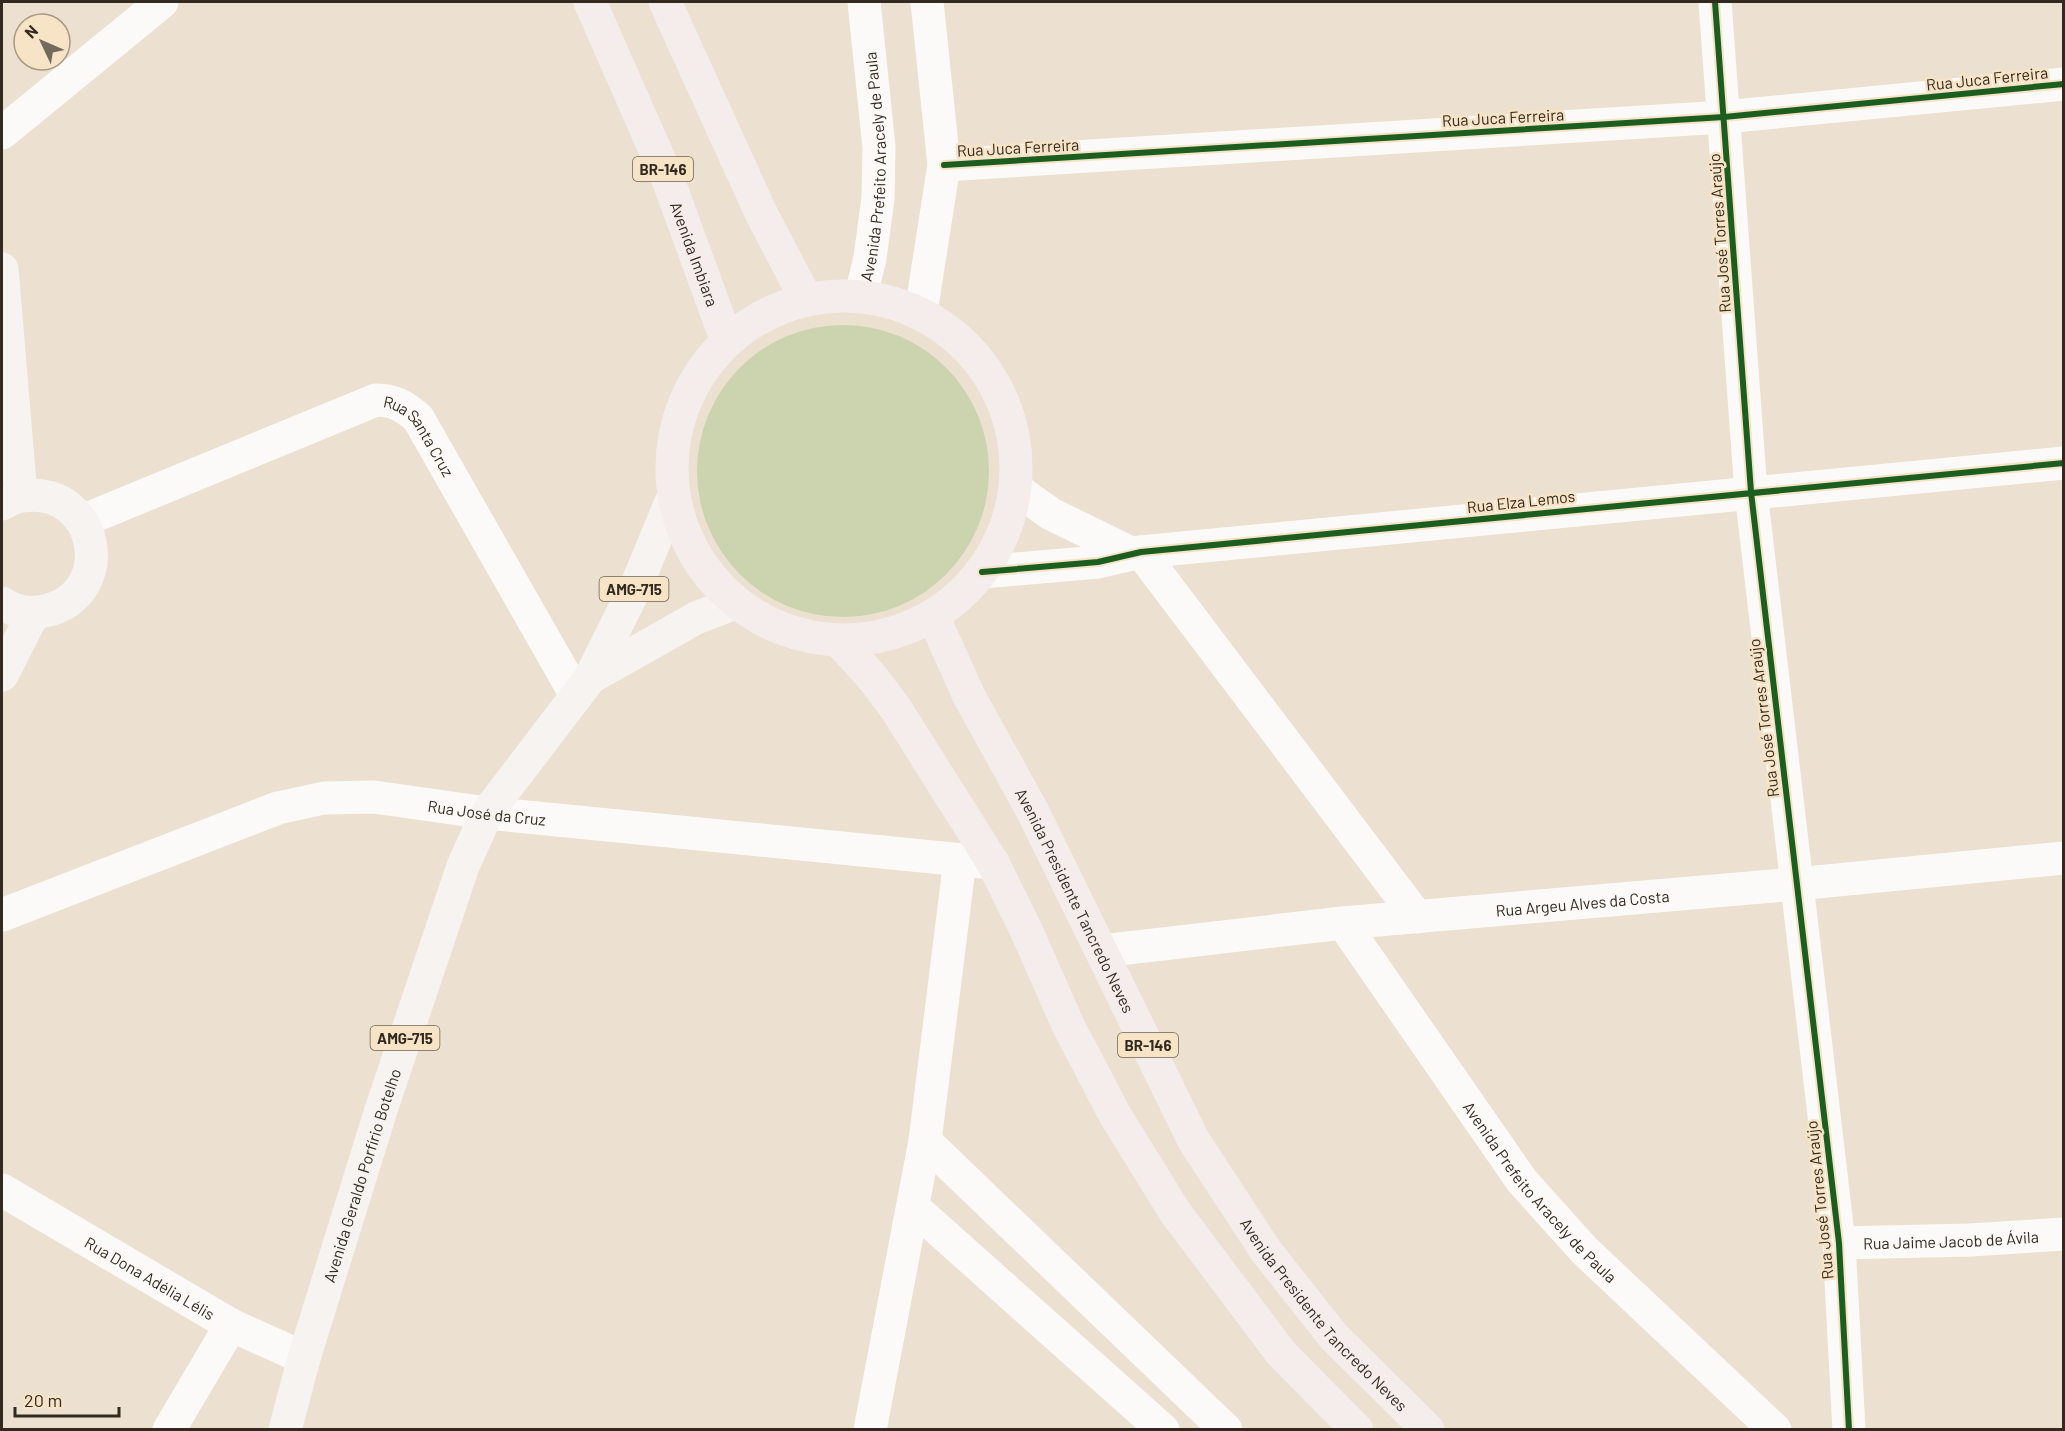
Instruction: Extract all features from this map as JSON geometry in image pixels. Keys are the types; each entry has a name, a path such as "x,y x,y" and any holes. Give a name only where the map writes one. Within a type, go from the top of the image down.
{"highway":[{"name":"Avenida Imbiara","path":"590,2 667,177 727,341"},
{"path":"665,2 762,213 806,299"},
{"path":"861,295 921,312 964,342 997,385 1015,435 1016,489 1005,532 982,572 933,616 888,636 839,641 784,631 735,603 706,573 690,546 673,497 673,440 692,386 727,341 764,315 806,299 861,295"},
{"name":"Avenida Presidente Tancredo Neves","path":"933,616 969,696 1033,812 1194,1141 1266,1251 1334,1337 1428,1430"},
{"path":"839,641 872,677 896,709 993,863 1027,932 1068,1025 1115,1115 1175,1212 1281,1353 1357,1430"}],"main road":[{"path":"2,269 11,500 44,495 66,504 82,521 92,545 90,570 78,592 58,608 33,614 8,608 2,603"},
{"name":"Avenida Geraldo Porfírio Botelho","path":"285,1430 304,1358 381,1110 463,866 487,813 583,687 636,584 673,497"},
{"name":"Avenida Geraldo Porfírio Botelho","path":"583,687 696,618 735,603"},
{"path":"2,675 33,614"}],"street":[{"name":"Avenida Prefeito Aracely de Paula","path":"861,295 870,258 878,198 879,147 864,2"},
{"path":"921,312 944,165 927,2"},
{"name":"Rua José Torres Araújo","path":"1715,2 1751,492 1839,1243 1849,1430"},
{"path":"2,134 157,3"},
{"name":"Rua Juca Ferreira","path":"944,165 1724,117 2064,84"},
{"name":"Rua Santa Cruz","path":"82,521 376,400 390,400 403,405 418,418 583,687"},
{"name":"Rua Elza Lemos","path":"982,572 1098,562 1136,552 2064,463"},
{"path":"1016,489 1051,514 1136,552 1417,917"},
{"name":"Rua José da Cruz","path":"2,915 278,808 324,798 374,797 487,813 993,863"},
{"name":"Rua Argeu Alves da Costa","path":"1102,951 1343,923 1796,884 2064,858"},
{"path":"870,1430 925,1141 960,860"},
{"name":"Avenida Prefeito Aracely de Paula","path":"1343,923 1522,1181 1584,1251 1775,1430"},
{"path":"925,1141 1226,1430"},
{"name":"Rua Dona Adélia Lélis","path":"2,1190 231,1325 304,1358"},
{"path":"913,1207 1163,1430"},
{"name":"Rua Jaime Jacob de Ávila","path":"1839,1243 1970,1240 2064,1234"},
{"path":"168,1430 231,1325"}],"green space":[{"path":"829,325 857,325 885,331 912,342 936,358 956,378 972,402 983,429 989,457 989,485 983,513 972,540 956,564 936,584 912,600 885,611 857,617 829,617 801,611 774,600 750,584 730,564 714,540 703,513 697,485 697,457 703,429 714,402 730,378 750,358 774,342 801,331"}],"cycle path":[{"path":"1715,2 1751,492 1839,1243 1849,1430"},
{"path":"944,165 1724,117 2064,84"},
{"path":"982,572 1098,562 1141,552 2064,463"}]}
